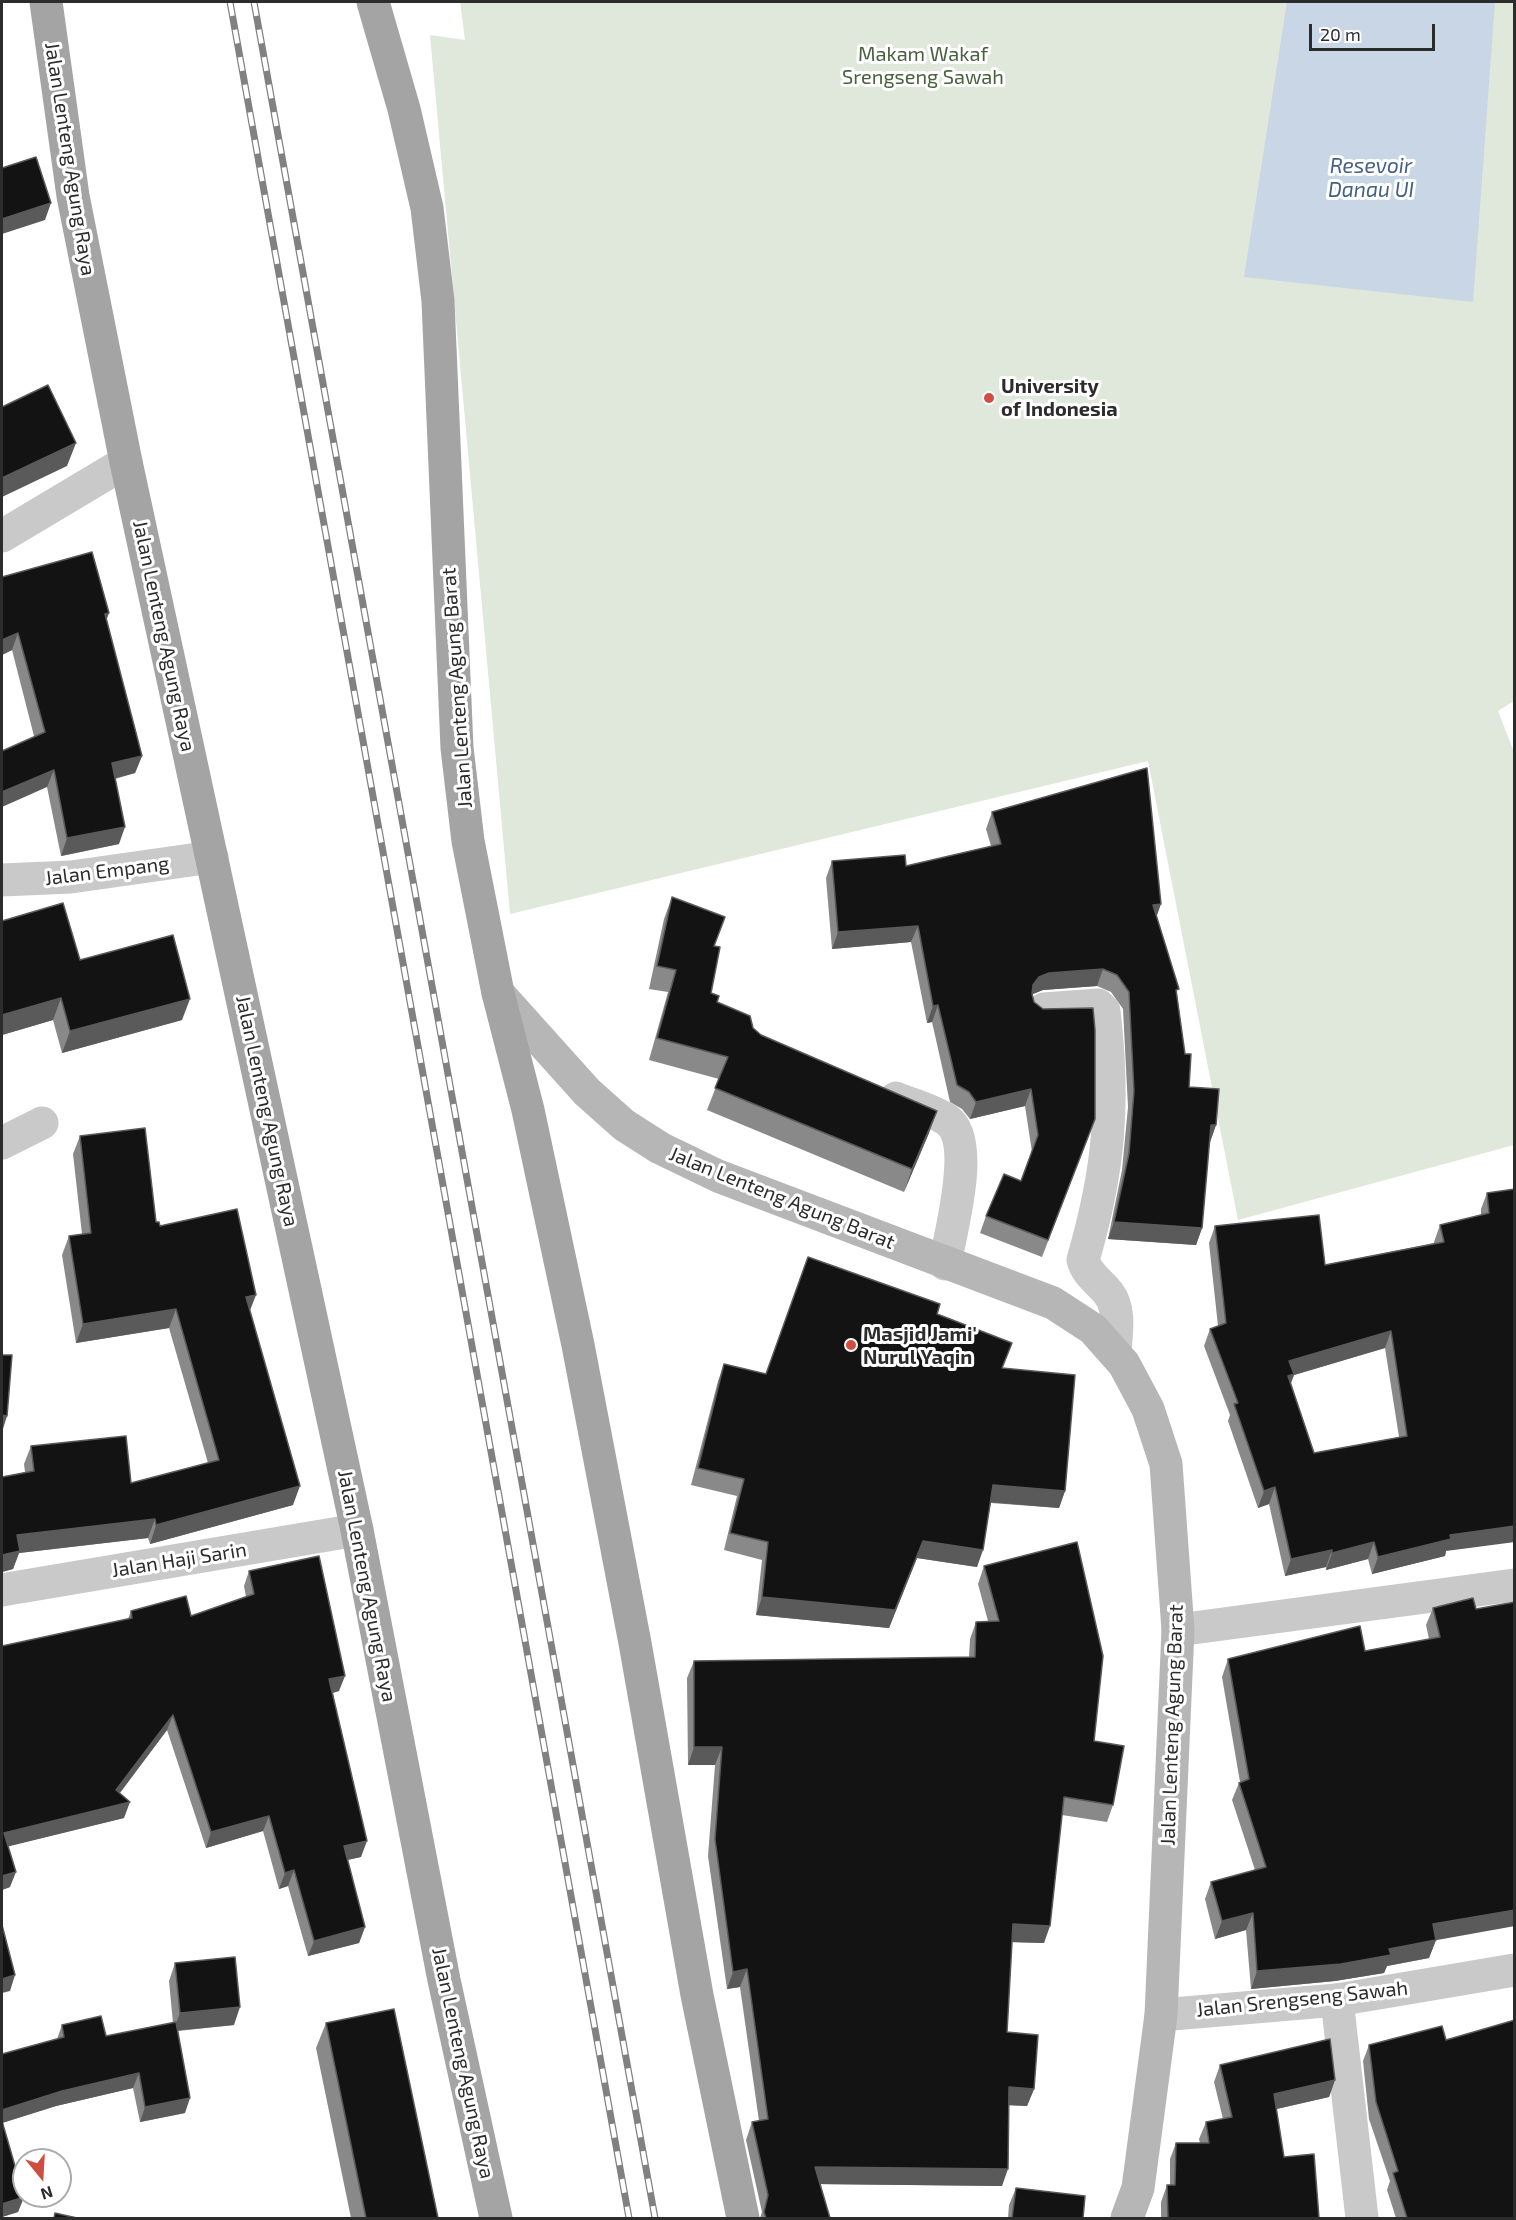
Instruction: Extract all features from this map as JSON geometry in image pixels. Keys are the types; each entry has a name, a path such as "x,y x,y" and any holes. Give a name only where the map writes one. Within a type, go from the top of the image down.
{"main road":[{"name":"Jalan Lenteng Agung Raya","path":"46,2 73,196 126,462 357,1530 444,1980 496,2218"},
{"name":"Jalan Lenteng Agung Barat","path":"373,2 404,109 428,219 438,301 457,748 468,841 498,993 587,1092 624,1125 660,1148 718,1176 945,1264 1053,1303 1093,1329 1115,1352 1148,1409 1166,1464 1178,1630 1161,2014 1138,2188 1127,2218"},
{"path":"498,993 528,1110 578,1345 633,1632 697,1995 743,2218"}],"street":[{"path":"2,536 126,462"},
{"name":"Jalan Empang","path":"2,880 71,877 212,857"},
{"path":"1044,1009 1098,1005 1104,1011 1110,1071 1109,1138 1105,1177 1083,1260 1088,1272 1112,1300 1116,1319 1115,1352"},
{"path":"869,1087 948,1121 958,1134 962,1146 961,1168 945,1264"},
{"path":"2,1143 42,1123"},
{"name":"Jalan Haji Sarin","path":"2,1590 357,1530"},
{"path":"1178,1630 1515,1585"},
{"name":"Jalan Srengseng Sawah","path":"1161,2014 1337,2000 1515,1970"},
{"path":"1337,2000 1362,2218"}],"green space":[{"name":"University of Indonesia","path":"460,2 1514,2 1514,701 1498,711 1514,752 1514,1145 1238,1220 1148,761 510,914 430,35 465,40"}],"water":[{"name":"Resevoir Danau UI","path":"1287,2 1495,2 1473,302 1244,277"}],"building":[{"path":"36,157 51,203 2,219 2,168"},
{"path":"48,385 76,443 2,478 2,407"},
{"path":"92,552 109,613 105,614 142,756 112,763 125,827 67,838 54,770 2,792 2,751 45,732 18,633 2,640 2,577"},
{"path":"1147,768 1161,904 1153,905 1179,989 1176,990 1185,1054 1191,1054 1189,1087 1219,1089 1216,1125 1211,1125 1202,1228 1114,1222 1129,1153 1134,1091 1129,992 1117,975 1103,969 1049,973 1039,977 1033,985 1034,1002 1043,1009 1093,1008 1095,1119 1048,1240 986,1216 1004,1174 1021,1181 1038,1135 1031,1089 976,1102 969,1092 957,1085 938,1005 933,1006 918,926 838,932 832,861 905,855 906,866 1001,844 992,812"},
{"path":"672,897 725,917 714,946 720,947 711,993 719,996 717,1002 750,1016 753,1028 761,1035 937,1111 912,1169 715,1088 728,1057 657,1038 676,970 657,966"},
{"path":"63,903 80,960 173,935 190,999 70,1031 61,998 2,1015 2,921"},
{"path":"145,1128 156,1222 159,1222 160,1226 237,1209 256,1295 246,1297 300,1486 156,1525 155,1519 17,1535 20,1551 2,1555 2,1477 34,1471 31,1446 126,1436 131,1483 219,1460 176,1309 83,1324 69,1236 91,1233 80,1136"},
{"path":"1515,1189 1515,1526 1450,1535 1451,1539 1378,1557 1374,1542 1332,1553 1332,1550 1291,1559 1275,1487 1264,1491 1234,1404 1238,1403 1210,1329 1226,1323 1215,1226 1319,1215 1325,1265 1444,1242 1440,1225 1489,1213 1487,1193","holes":["1391,1331 1407,1436 1314,1453 1288,1376 1294,1374 1289,1361"]},
{"path":"808,1257 940,1304 937,1314 1012,1343 1002,1368 1075,1375 1065,1491 993,1485 983,1550 923,1541 895,1610 762,1597 768,1542 730,1533 744,1479 698,1468 724,1364 766,1374"},
{"path":"2,1355 12,1355 7,1416 2,1415"},
{"path":"1077,1542 1103,1656 1094,1741 1124,1746 1113,1805 1064,1797 1050,1926 1013,1924 1007,2032 1038,2035 1034,2089 1009,2087 1008,2169 815,2167 830,2218 766,2218 764,2212 768,2195 752,2122 768,2119 747,1969 733,1972 715,1839 722,1747 694,1747 694,1661 975,1657 976,1622 999,1621 984,1566"},
{"path":"319,1556 345,1676 329,1679 367,1841 344,1846 365,1927 314,1941 294,1870 285,1873 269,1816 211,1832 173,1715 116,1790 130,1802 4,1833 16,1872 2,1876 2,1646 132,1618 131,1611 186,1596 191,1616 254,1594 249,1571"},
{"path":"1473,1598 1476,1609 1515,1602 1515,1910 1433,1924 1436,1940 1389,1949 1391,1955 1341,1964 1257,1971 1253,1913 1222,1921 1211,1882 1266,1867 1239,1783 1249,1779 1228,1659 1360,1626 1365,1651 1440,1637 1433,1608"},
{"path":"2,1925 15,1975 2,1979"},
{"path":"235,1957 240,2007 180,2013 175,1963"},
{"path":"394,2009 438,2218 366,2218 326,2023"},
{"path":"101,2016 106,2036 176,2022 190,2098 145,2107 139,2073 62,2091 2,2110 2,2054 64,2037 62,2025"},
{"path":"1515,2020 1515,2218 1407,2218 1393,2173 1398,2171 1376,2102 1369,2045 1442,2026 1446,2040"},
{"path":"1330,2039 1335,2080 1274,2094 1284,2157 1314,2154 1319,2218 1168,2218 1167,2185 1175,2185 1176,2143 1209,2143 1206,2122 1232,2117 1220,2065"},
{"path":"2,2121 12,2156 12,2201 2,2204"},
{"path":"1016,2188 1085,2196 1083,2218 1012,2218"},
{"path":"55,2213 77,2218 54,2218"}],"railway":[{"path":"230,2 629,2218"},
{"path":"254,2 655,2218"}],"place":[{"name":"University of Indonesia","path":"989,398"},
{"name":"Masjid Jami' Nurul Yaqin","path":"851,1345"}],"park label":[{"name":"Makam Wakaf Srengseng Sawah","path":"923,66"}]}
